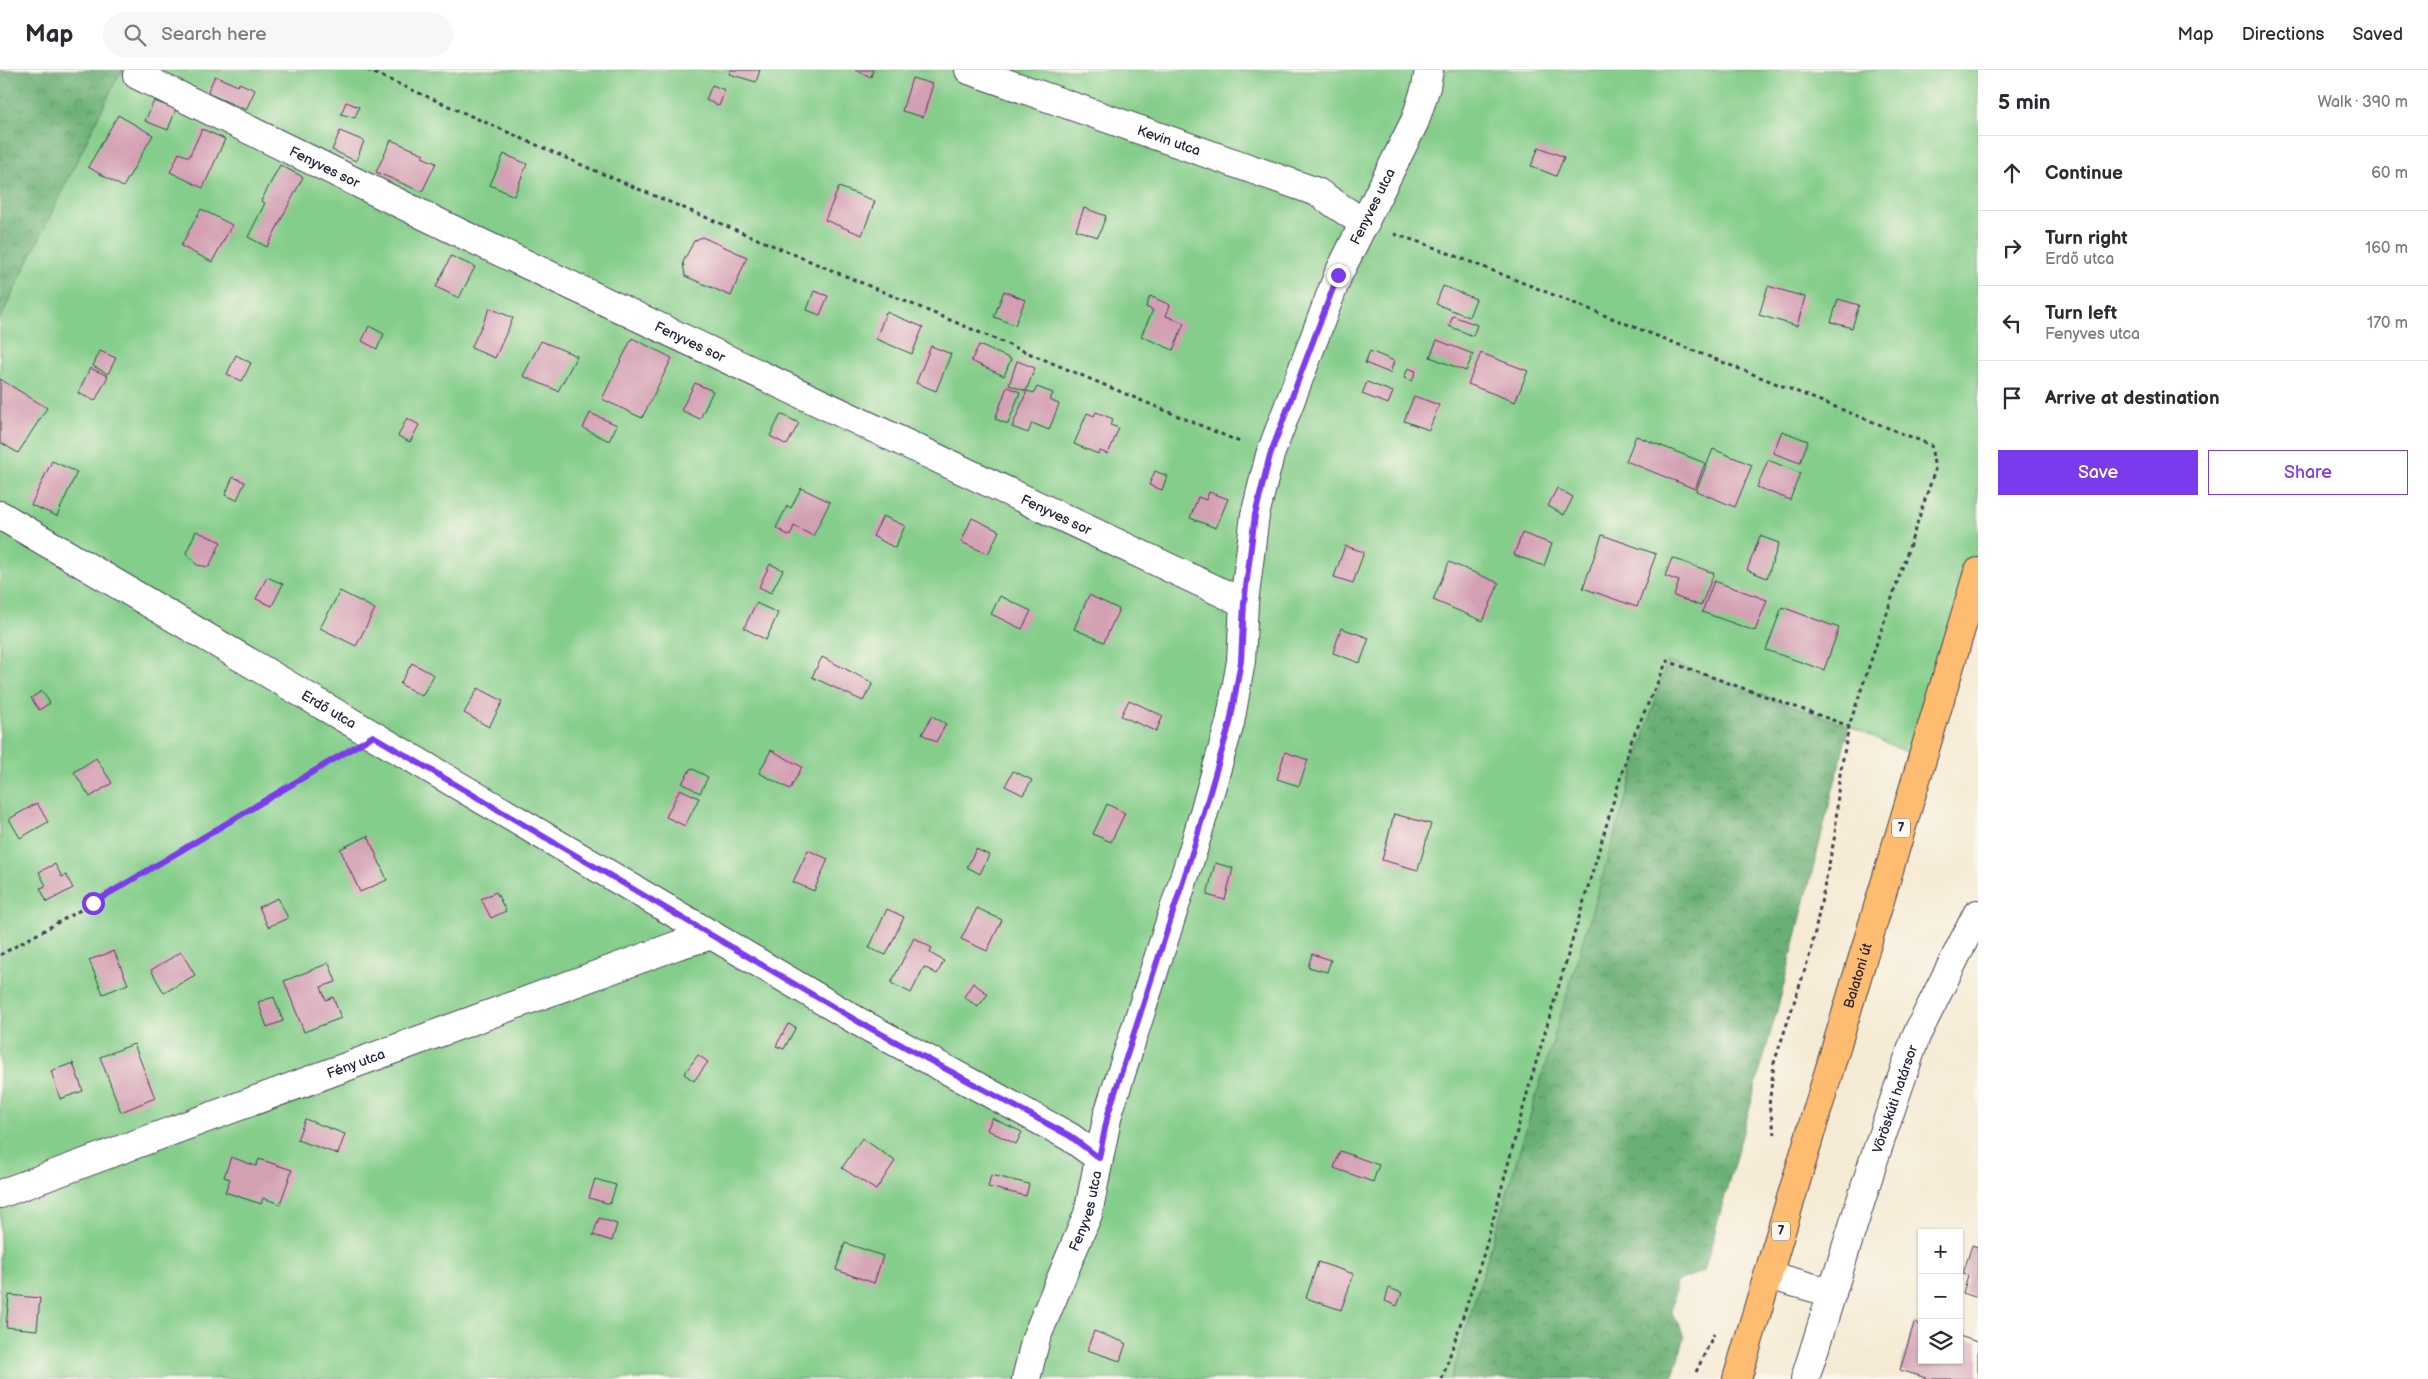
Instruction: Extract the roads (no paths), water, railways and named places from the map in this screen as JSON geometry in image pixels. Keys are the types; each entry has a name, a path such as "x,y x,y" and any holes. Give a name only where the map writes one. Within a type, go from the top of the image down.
{"main road":[{"name":"Balatoni út","path":"1737,1379 1978,572"}],"street":[{"name":"Kevin utca","path":"969,70 1317,192 1365,224"},
{"name":"Fenyves utca","path":"1026,1379 1036,1338 1088,1214 1108,1114 1193,850 1230,723 1241,661 1244,603 1255,515 1270,455 1338,275 1415,121 1426,87 1429,70"},
{"name":"Fenyves sor","path":"137,75 460,233 1244,603"},
{"name":"Erdő utca","path":"0,516 859,1022 1070,1136 1099,1158"},
{"name":"Vöröskúti határsor","path":"1806,1379 1873,1162 1916,1036 1977,914"},
{"name":"Fény utca","path":"0,1194 678,945 712,935"},
{"path":"1768,1275 1832,1293"}]}
